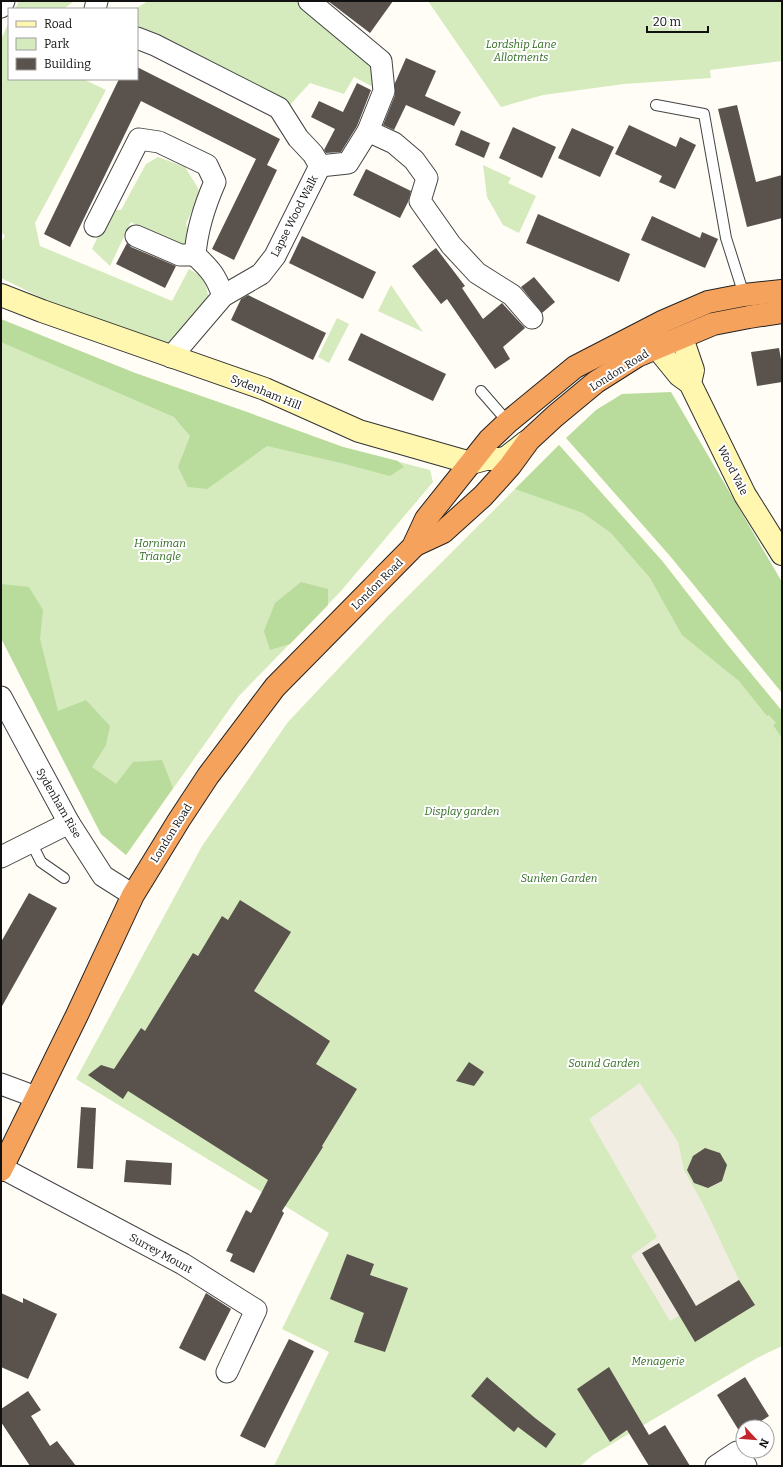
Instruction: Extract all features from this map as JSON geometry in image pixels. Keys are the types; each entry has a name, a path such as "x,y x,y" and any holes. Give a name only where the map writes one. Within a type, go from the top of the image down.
{"highway":[{"name":"London Road","path":"415,545 426,519 490,440 508,422 575,367 664,321 708,302 744,295 782,291"},
{"name":"London Road","path":"1,1169 77,1015 133,896 208,776 275,687 415,545 443,532 483,496 510,466 529,440 596,382 637,356 713,324 782,312"}],"street":[{"path":"1,7 4,1"},
{"path":"309,1 381,61 384,91 368,131 348,163 320,166"},
{"name":"Lapse Wood Walk","path":"138,38 279,108 298,138 313,154 320,166 275,256 261,274 223,296 171,357"},
{"path":"368,131 394,143 414,160 427,178 420,201 451,245 477,273 512,294 532,318"},
{"path":"96,226 139,140 159,142 207,165 215,182 206,202 197,234 195,256"},
{"path":"136,236 180,255 195,256 210,268 218,281 223,296"},
{"name":"Sydenham Hill","path":"1,295 42,311 264,389 358,431 471,463 486,459 500,459 507,457 529,440"},
{"name":"Wood Vale","path":"682,338 692,370 690,383"},
{"name":"Wood Vale","path":"656,348 679,375 690,383 745,494 782,554"},
{"name":"Sydenham Rise","path":"1,697 70,823 103,876 133,896"},
{"path":"1,857 70,823"},
{"path":"1,1084 36,1097"},
{"name":"Surrey Mount","path":"1,1169 183,1264 256,1310 227,1372"},
{"path":"716,1466 736,1452 746,1466"}],"lane":[{"path":"656,105 704,114 726,238 744,295"},
{"path":"481,391 508,422"},
{"path":"31,842 41,862 64,878"}],"green space":[{"path":"19,1 74,1 65,8 16,8"},
{"path":"148,1 298,1 375,46 377,89 354,77 344,94 310,83 288,107 138,31 138,8 137,8"},
{"name":"Lordship Lane Allotments","path":"428,1 782,1 782,61 710,70 711,78 624,84 543,95 501,107"},
{"path":"8,24 8,80 85,80 106,90 35,223 40,246 172,301 189,269 204,278 209,299 171,347 58,306 1,278 1,243 5,236 1,232 1,39"},
{"path":"158,157 185,167 198,188 200,195 186,223 189,238 182,251 131,222 110,266 92,249 111,210 121,210 146,164"},
{"path":"483,165 511,178 508,183 536,196 519,233 503,225 487,197"},
{"path":"391,285 423,332 378,311"},
{"path":"337,318 349,324 329,363 318,357"},
{"path":"1,319 135,373 343,447 398,461 404,467 390,476 267,446 207,489 188,487 178,467 190,436 174,417 1,342"},
{"name":"Horniman Triangle","path":"1,320 135,373 343,447 430,470 433,482 341,591 238,697 126,855 101,834 1,638"},
{"path":"671,392 782,582 782,693 670,556 566,438 596,410 622,394"},
{"path":"559,445 663,562 726,643 782,711 782,1346 757,1358 593,1455 580,1466 274,1466 329,1352 282,1329 329,1233 76,1079 202,846 288,722 387,617"},
{"path":"559,445 663,562 726,643 782,711 782,738 773,725 776,723 769,715 767,716 739,681 682,635 650,578 611,533 583,513 515,489"},
{"path":"301,582 328,589 328,605 290,644 270,650 264,631 275,603"},
{"path":"1,584 29,587 43,610 40,639 58,711 86,700 110,726 106,745 92,767 116,784 133,762 162,760 173,788 126,855 101,834 1,638"}],"shaded area":[{"path":"640,1083 678,1142 684,1170 704,1206 739,1280 670,1321 631,1256 657,1237 589,1119","holes":["659,1243 671,1302 642,1253"]}],"building":[{"path":"328,1 393,1 370,33"},
{"path":"406,58 436,71 425,96 461,112 454,126 406,105 394,130 383,125 395,95 395,83"},
{"path":"138,68 280,139 267,165 277,170 234,260 212,249 256,159 141,101 70,247 44,234 119,80 138,80"},
{"path":"357,83 371,90 357,126 341,152 326,153 324,150 335,129 311,117 319,101 343,112"},
{"path":"737,105 756,182 782,175 782,218 747,227 718,109"},
{"path":"629,125 676,147 680,137 696,145 675,189 659,182 662,176 615,154"},
{"path":"513,127 556,147 542,178 499,158"},
{"path":"572,128 614,147 600,177 558,158"},
{"path":"461,130 490,143 484,158 455,145"},
{"path":"366,169 411,191 408,202 400,218 353,195"},
{"path":"538,214 630,254 619,282 526,243"},
{"path":"652,216 700,238 702,232 718,239 705,268 641,240"},
{"path":"302,236 376,272 363,299 289,263"},
{"path":"127,243 131,247 176,266 165,288 116,264"},
{"path":"436,248 465,286 462,288 483,319 502,303 525,328 503,347 510,359 495,369 447,299 441,304 412,266"},
{"path":"534,277 555,302 542,313 521,287"},
{"path":"248,295 326,333 313,360 231,320 241,299"},
{"path":"361,333 446,374 433,401 348,360"},
{"path":"779,348 782,365 782,382 757,386 751,352"},
{"path":"29,893 57,908 1,1008 1,942"},
{"path":"240,900 291,932 254,991 330,1041 316,1064 357,1089 322,1146 323,1147 282,1211 284,1213 254,1273 230,1261 233,1254 226,1251 246,1210 251,1213 268,1180 128,1091 123,1099 88,1075 101,1065 114,1069 141,1028 145,1031 193,953 198,956 222,916 228,920"},
{"path":"469,1062 484,1072 474,1086 456,1081"},
{"path":"81,1107 96,1108 93,1169 77,1168"},
{"path":"705,1148 720,1153 727,1165 722,1181 708,1188 694,1183 687,1170 693,1156"},
{"path":"126,1160 172,1163 171,1185 124,1182"},
{"path":"659,1243 696,1306 739,1280 755,1305 695,1342 642,1253"},
{"path":"347,1254 374,1264 370,1275 408,1288 385,1352 354,1342 364,1313 330,1299"},
{"path":"1,1293 23,1303 23,1298 57,1314 28,1379 1,1367"},
{"path":"206,1293 231,1309 205,1361 179,1348"},
{"path":"289,1339 314,1351 265,1448 240,1436"},
{"path":"609,1367 649,1435 665,1425 690,1466 649,1466 627,1430 610,1442 577,1389"},
{"path":"487,1377 556,1434 546,1448 518,1427 514,1432 471,1396"},
{"path":"745,1377 769,1416 764,1419 735,1419 735,1424 717,1395"},
{"path":"28,1391 41,1410 31,1416 50,1446 57,1441 76,1466 30,1466 1,1422 1,1409"}],"park label":[{"name":"Display garden","path":"462,811"},
{"name":"Sunken Garden","path":"559,878"},
{"name":"Sound Garden","path":"604,1063"},
{"name":"Menagerie","path":"658,1361"}]}
